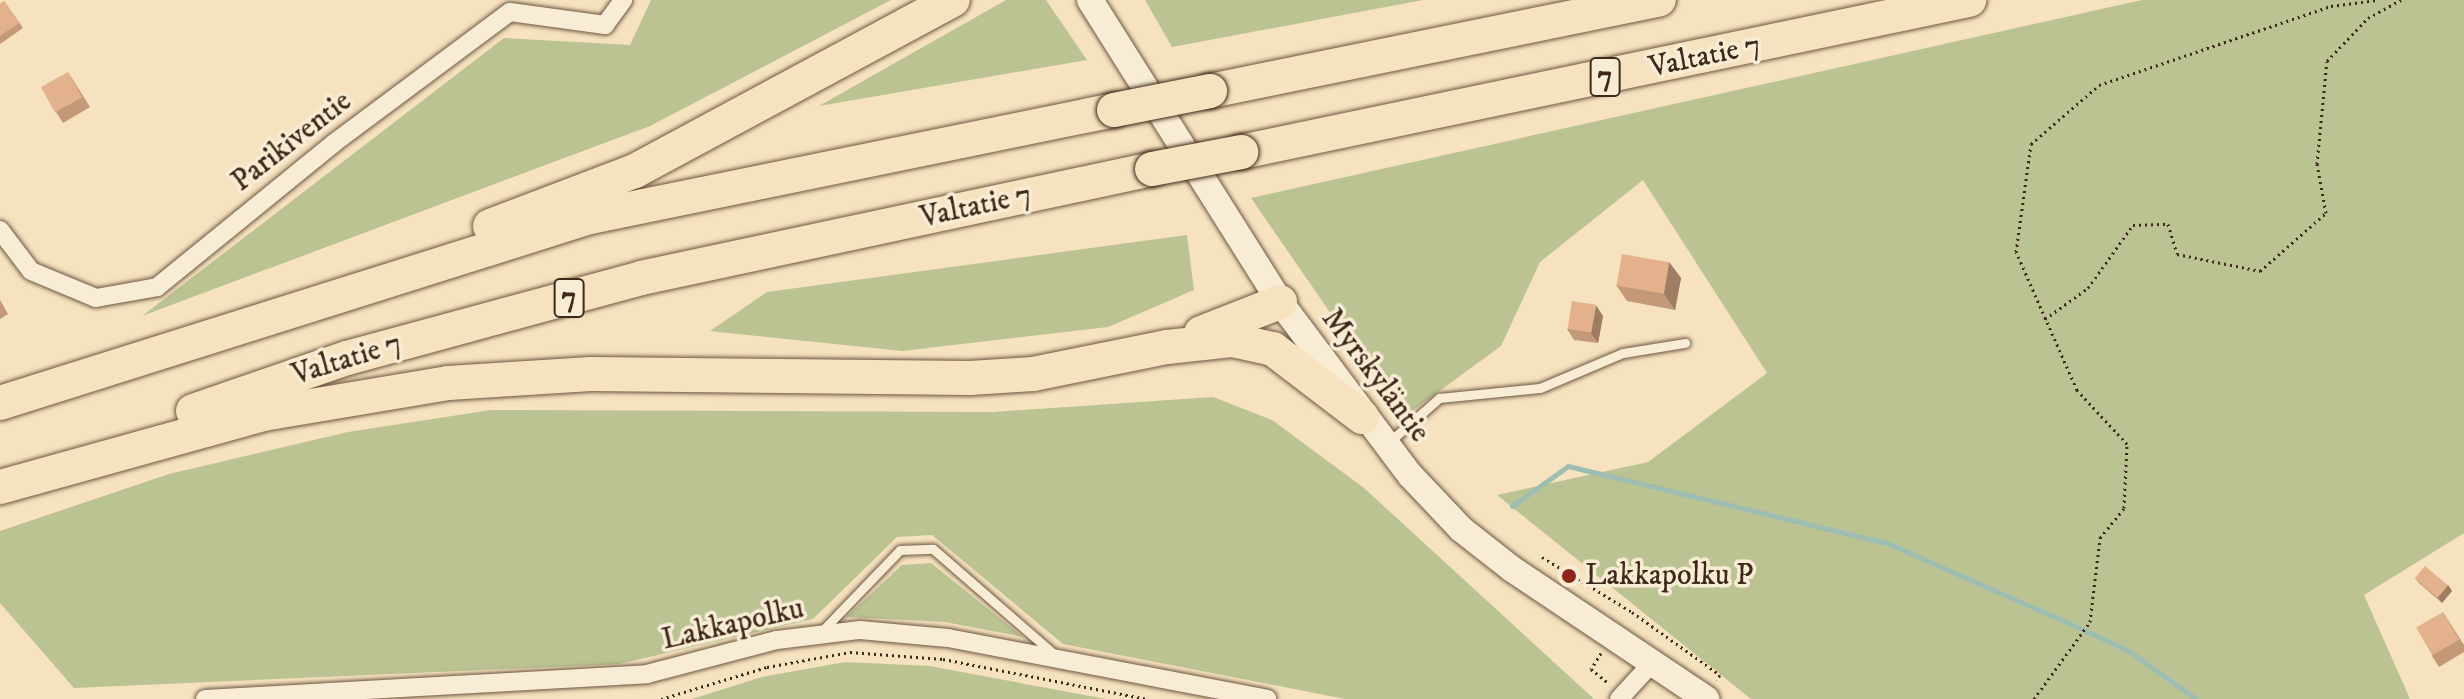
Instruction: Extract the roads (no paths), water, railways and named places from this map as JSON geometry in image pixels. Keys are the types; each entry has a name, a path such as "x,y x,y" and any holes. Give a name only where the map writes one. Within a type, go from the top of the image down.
{"highway":[{"path":"271,316 635,171 953,0"},
{"name":"7","path":"0,403 590,217 1659,0"},
{"name":"Valtatie 7","path":"0,478 347,358 641,278 1969,0"},
{"path":"1167,347 1280,302"},
{"path":"0,487 263,414 448,383 591,374 970,378 1048,372 1167,347 1232,340 1273,349 1362,417"}],"street":[{"name":"Parikiventie","path":"0,230 31,271 96,298 157,287 334,143 510,12 605,25 623,0"},
{"name":"Myrskyläntie","path":"1090,0 1280,302 1362,417 1386,445 1461,529 1512,569 1654,661 1704,698"},
{"name":"Lakkapolku","path":"205,699 647,674 820,633 860,630 948,638 1267,699"},
{"path":"1619,699 1654,661"}],"lane":[{"path":"1386,445 1439,398 1540,388 1623,353 1685,343"},
{"path":"820,633 900,550 933,549 1060,659"}],"waterway":[{"path":"1512,506 1568,466 1887,543 2084,630"},
{"path":"2086,631 2129,651 2196,699"}],"place":[{"name":"Lakkapolku P","path":"1569,576"}]}
